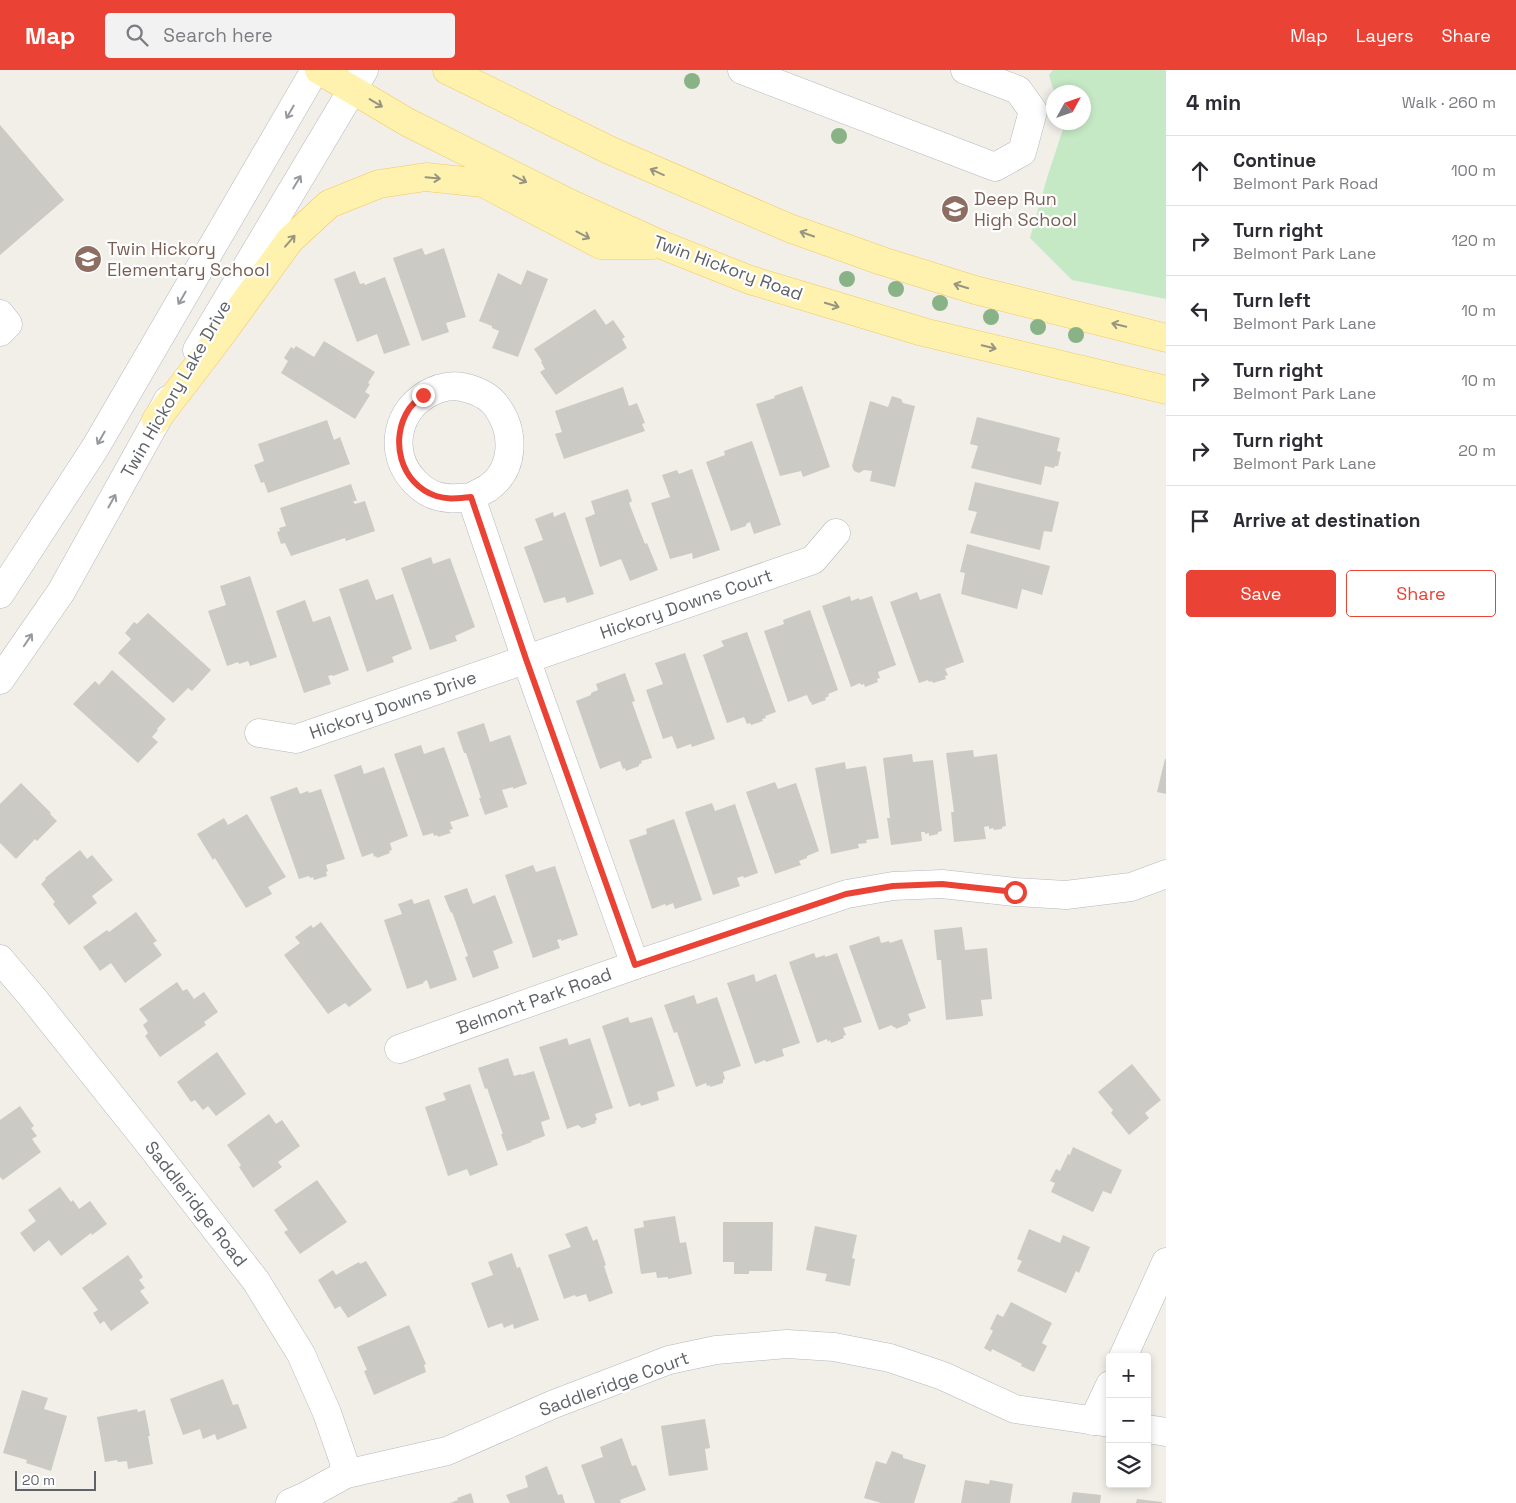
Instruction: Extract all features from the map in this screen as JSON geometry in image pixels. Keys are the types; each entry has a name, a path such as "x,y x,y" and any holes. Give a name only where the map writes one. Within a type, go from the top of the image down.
{"main road":[{"name":"Twin Hickory Road","path":"317,70 358,80 407,122 569,203 662,245 750,280 924,332 1166,390"},
{"path":"447,70 609,150 789,228 882,261 975,290 1166,338"},
{"path":"156,420 290,240 329,204 379,184 426,176 483,183 601,245 662,245"}],"street":[{"path":"0,594 95,448 317,70"},
{"path":"742,70 995,167 1022,152 1032,111 1018,90 964,70"},
{"name":"Twin Hickory Lake Drive","path":"0,680 61,592 156,420 358,80"},
{"path":"0,314 8,324 0,332"},
{"path":"457,386 476,390 493,401 505,417 510,436 510,455 502,473 489,488 471,497 454,499 436,496 420,487 408,474 400,458 398,440 402,423 410,407 423,395 440,388 457,386"},
{"path":"471,497 526,659 635,965"},
{"name":"Hickory Downs Court","path":"526,659 813,560 836,533"},
{"name":"Hickory Downs Drive","path":"259,733 296,738 526,659"},
{"name":"Belmont Park Road","path":"399,1049 635,965 846,894 893,886 942,884 1015,892 1066,895 1131,887 1166,874"},
{"name":"Saddleridge Road","path":"0,959 148,1141 256,1281 302,1354 327,1413 343,1459 346,1474"},
{"path":"1125,1353 1166,1262"},
{"name":"Saddleridge Court","path":"290,1503 346,1474 447,1451 554,1404 670,1360 716,1350 787,1344 834,1347 890,1358 943,1376 1015,1409 1102,1422 1107,1398"},
{"path":"1151,1430 1166,1432"}],"green space":[{"path":"1053,70 1166,70 1166,299 1072,280 1030,238 1063,130 1091,130 1091,85 1052,85 1049,75"}],"building":[{"path":"0,125 64,200 0,255"},
{"path":"422,248 425,255 444,248 466,317 446,323 449,332 422,341 393,258"},
{"path":"527,270 548,279 518,357 492,348 499,331 479,321 498,273 521,285"},
{"path":"355,271 360,284 364,283 365,285 385,277 410,345 384,354 377,334 357,342 334,279"},
{"path":"595,309 606,325 613,320 625,337 622,339 627,348 556,395 540,372 545,369 534,349"},
{"path":"324,341 375,372 365,392 370,395 355,419 281,373 288,361 284,358 291,347 294,349 296,346 314,357"},
{"path":"802,386 830,467 803,477 801,471 780,476 756,404"},
{"path":"623,387 629,406 637,403 645,423 642,424 645,431 564,459 555,434 562,432 555,411"},
{"path":"892,396 901,399 903,403 915,406 895,487 870,481 872,471 864,470 859,473 854,471 852,466 870,401 888,407"},
{"path":"977,417 1060,438 1057,451 1061,452 1058,466 1054,468 1045,466 1041,485 971,468 978,446 970,444"},
{"path":"327,420 334,440 340,437 350,464 268,493 264,482 261,483 254,465 264,461 258,444"},
{"path":"752,441 781,525 754,534 750,522 746,526 731,531 706,462 725,455 724,451"},
{"path":"692,469 720,550 693,559 692,553 670,559 651,503 670,497 662,475 677,470 679,474"},
{"path":"975,482 1059,502 1052,532 1044,531 1040,550 970,533 977,512 968,510"},
{"path":"351,484 357,501 353,501 355,504 365,501 375,531 346,541 345,538 291,556 285,543 281,544 277,532 280,531 279,528 286,526 280,508"},
{"path":"628,489 632,501 629,503 645,544 647,543 658,570 630,581 621,559 600,567 585,518 595,514 591,501"},
{"path":"553,512 554,517 565,512 594,594 567,603 565,597 544,603 524,547 543,540 535,519"},
{"path":"967,544 1050,566 1042,595 1022,589 1017,609 961,594 965,573 960,572"},
{"path":"431,557 433,564 450,558 475,627 455,636 457,641 430,650 401,568"},
{"path":"250,576 277,657 250,666 248,661 227,666 208,611 226,605 220,586"},
{"path":"368,579 376,600 393,594 412,649 392,657 394,662 367,672 339,589"},
{"path":"917,592 920,600 940,593 964,662 945,669 948,675 945,676 946,679 933,683 928,680 919,683 890,602"},
{"path":"850,596 851,601 872,596 896,665 878,672 880,678 877,679 878,682 865,687 864,684 861,685 860,683 851,687 822,606"},
{"path":"305,600 313,622 330,616 349,670 328,676 331,684 304,693 276,611"},
{"path":"810,610 838,690 828,694 829,696 825,698 826,700 812,705 807,695 788,702 764,631 784,624 783,620"},
{"path":"148,613 211,670 192,691 188,688 173,703 118,653 131,639 125,633 134,622 137,624"},
{"path":"747,632 776,712 765,716 766,718 762,719 763,721 751,725 750,723 747,724 744,717 727,723 703,655 724,646 721,641"},
{"path":"685,653 715,739 692,747 691,744 677,749 672,736 663,739 646,690 663,684 655,663"},
{"path":"112,670 166,719 152,737 158,742 138,763 73,704 95,681 99,685"},
{"path":"625,673 635,701 632,702 652,758 641,761 642,763 639,766 626,771 625,768 623,769 620,761 600,769 576,701 598,690 596,684"},
{"path":"484,723 490,742 510,735 527,784 513,789 513,787 502,790 508,807 485,815 466,753 464,753 457,732"},
{"path":"421,745 424,754 444,747 469,816 450,822 453,829 449,830 451,833 438,837 437,835 434,836 433,833 423,836 394,754"},
{"path":"973,750 974,757 997,754 1006,826 1002,827 1002,829 994,830 993,828 989,829 989,826 984,827 986,839 954,842 951,812 954,812 946,753"},
{"path":"912,754 913,762 933,760 942,831 929,836 929,833 921,832 922,841 891,845 887,818 890,818 883,758"},
{"path":"1166,759 1166,794 1157,792"},
{"path":"845,762 846,769 866,766 879,838 866,840 867,843 858,844 859,848 831,854 815,768"},
{"path":"361,765 364,774 384,767 408,836 390,843 392,850 389,851 390,853 377,858 376,856 374,857 373,853 362,857 334,775"},
{"path":"775,782 778,789 796,783 819,851 799,861 801,865 775,874 746,792"},
{"path":"21,783 57,821 37,841 35,839 16,859 0,843 0,804"},
{"path":"297,787 300,794 321,789 345,859 326,865 327,876 314,880 313,877 310,878 309,876 299,879 270,797"},
{"path":"712,803 715,811 735,804 758,873 744,878 743,876 737,878 740,886 713,895 685,812"},
{"path":"247,814 286,877 268,887 272,894 246,908 215,858 213,860 197,834 224,818 228,825"},
{"path":"674,819 702,900 675,909 673,903 652,909 629,840 647,834 646,829"},
{"path":"80,850 87,859 92,855 113,880 92,896 97,903 69,925 41,884 45,878"},
{"path":"533,865 536,872 555,866 578,935 561,941 561,939 557,940 560,948 533,958 505,875"},
{"path":"467,888 473,904 495,895 513,943 493,951 499,968 473,978 465,957 468,956 444,896"},
{"path":"412,899 414,904 429,899 457,980 430,989 427,980 424,983 407,989 384,920 402,914 398,904"},
{"path":"136,912 157,941 153,943 162,955 125,983 111,963 100,971 83,947 107,930 109,932"},
{"path":"321,922 372,990 349,1007 345,1003 328,1014 284,955 300,943 295,937 311,925 313,928"},
{"path":"962,927 965,950 987,948 992,999 981,1000 983,1016 946,1020 941,960 937,960 934,930"},
{"path":"879,936 881,943 889,941 890,943 902,939 926,1008 908,1014 911,1021 896,1029 892,1025 879,1030 849,946"},
{"path":"814,953 816,958 837,953 862,1022 843,1028 846,1035 843,1036 844,1038 831,1043 827,1039 817,1043 789,962"},
{"path":"754,974 756,982 776,974 800,1043 782,1049 784,1056 755,1064 727,983"},
{"path":"177,982 183,991 187,989 194,999 204,992 218,1012 204,1022 206,1025 160,1057 145,1036 148,1033 143,1025 148,1021 139,1009"},
{"path":"694,995 697,1004 717,997 741,1066 723,1072 725,1079 723,1083 710,1087 706,1083 696,1087 677,1032 674,1033 664,1005"},
{"path":"628,1017 630,1023 652,1017 675,1086 657,1092 659,1100 641,1106 640,1103 629,1107 602,1026"},
{"path":"567,1038 569,1045 590,1038 613,1108 595,1114 596,1123 582,1128 578,1125 567,1129 539,1047"},
{"path":"217,1052 246,1094 216,1116 208,1106 203,1110 195,1100 191,1102 177,1082"},
{"path":"508,1058 514,1076 534,1071 550,1119 541,1122 545,1136 507,1151 487,1088 485,1089 478,1068"},
{"path":"1132,1064 1161,1100 1145,1113 1149,1118 1129,1135 1111,1113 1113,1110 1098,1092"},
{"path":"470,1084 498,1165 470,1176 467,1169 448,1176 425,1107 446,1100 443,1093"},
{"path":"20,1106 34,1126 31,1128 37,1136 32,1139 41,1152 3,1180 0,1177 0,1120"},
{"path":"269,1114 276,1124 282,1120 300,1146 278,1162 282,1167 253,1188 239,1167 241,1165 227,1145"},
{"path":"1073,1147 1122,1170 1111,1194 1103,1191 1093,1212 1051,1192 1055,1183 1050,1181 1056,1169 1060,1171"},
{"path":"317,1180 347,1222 300,1254 284,1232 288,1230 274,1210"},
{"path":"60,1187 79,1209 90,1201 107,1224 92,1235 91,1233 61,1256 49,1240 34,1252 20,1233 36,1221 28,1210"},
{"path":"675,1216 680,1243 686,1242 692,1274 668,1279 668,1277 657,1278 656,1272 641,1274 634,1229 644,1227 643,1221"},
{"path":"723,1222 773,1222 772,1271 749,1271 749,1274 734,1274 734,1262 723,1262"},
{"path":"587,1226 593,1241 597,1239 613,1293 589,1302 586,1294 564,1299 548,1255 571,1247 565,1234"},
{"path":"815,1226 857,1235 852,1258 855,1259 850,1286 825,1281 827,1274 806,1270"},
{"path":"1029,1229 1060,1243 1063,1235 1090,1247 1079,1273 1076,1271 1066,1293 1017,1271 1022,1261 1017,1259"},
{"path":"512,1253 517,1268 520,1267 539,1320 514,1329 513,1324 504,1328 502,1323 488,1328 471,1283 493,1275 488,1262"},
{"path":"128,1255 143,1277 139,1280 145,1288 140,1291 149,1303 111,1331 104,1321 100,1324 93,1313 98,1310 82,1288"},
{"path":"366,1261 387,1295 348,1318 340,1306 335,1309 318,1280 333,1270 336,1275 359,1262 360,1264"},
{"path":"1011,1302 1052,1323 1042,1343 1047,1346 1034,1372 992,1349 991,1352 984,1348 993,1331 990,1329 997,1314 1003,1317"},
{"path":"409,1325 426,1364 424,1365 426,1372 374,1395 364,1371 367,1370 357,1347"},
{"path":"223,1379 233,1405 238,1404 247,1428 217,1440 215,1434 203,1439 200,1429 183,1435 170,1399"},
{"path":"22,1390 48,1398 44,1409 67,1416 51,1471 26,1463 27,1460 3,1453"},
{"path":"137,1409 138,1412 145,1410 153,1464 128,1469 127,1461 105,1462 97,1417"},
{"path":"705,1419 710,1448 705,1449 708,1470 669,1476 661,1426"},
{"path":"622,1438 632,1466 636,1465 646,1490 620,1500 621,1503 595,1503 581,1465 603,1457 600,1447"},
{"path":"892,1451 903,1455 903,1458 926,1465 914,1503 881,1503 864,1498 876,1461 886,1464"},
{"path":"547,1466 558,1495 562,1494 565,1503 510,1503 506,1495 528,1487 525,1476"},
{"path":"965,1480 989,1484 990,1480 1013,1484 1010,1503 961,1503"},
{"path":"1073,1492 1101,1495 1100,1503 1071,1503"},
{"path":"471,1493 474,1503 450,1503 458,1500 457,1498"},
{"path":"1137,1499 1162,1502 1162,1503 1136,1503"}],"place":[{"name":"Deep Run High School","path":"955,209"},
{"name":"Twin Hickory Elementary School","path":"88,259"}],"route":[{"path":"423,395 410,407 402,423 398,440 400,458 408,474 420,487 436,496 454,499 471,497 526,659 635,965 846,894 893,886 942,884 1015,892"}]}
